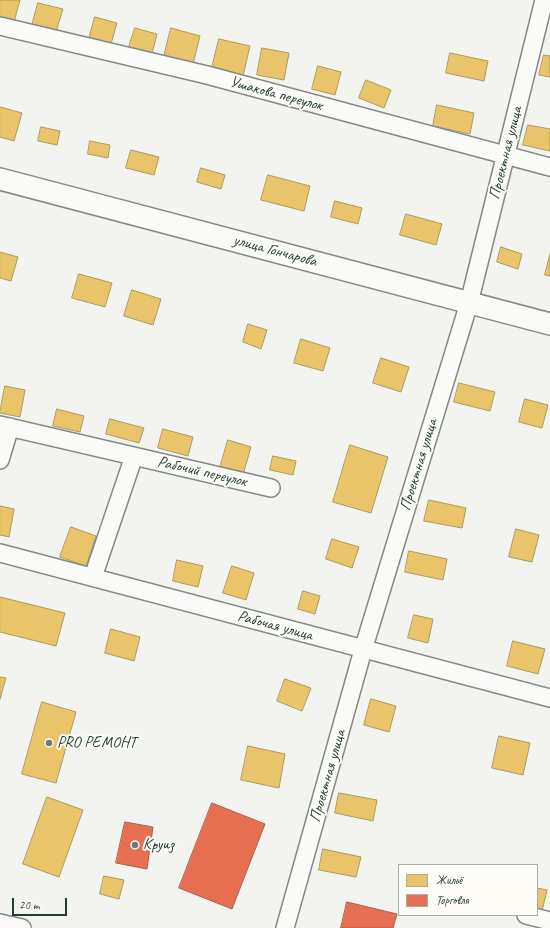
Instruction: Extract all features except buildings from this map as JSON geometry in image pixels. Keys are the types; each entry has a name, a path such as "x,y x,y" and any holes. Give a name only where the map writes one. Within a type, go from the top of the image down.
{"street":[{"name":"Проектная улица","path":"285,928 363,650 469,302 544,0"},
{"name":"Ушакова переулок","path":"0,26 207,75 550,167"},
{"name":"улица Гончарова","path":"0,179 550,324"},
{"name":"Рабочий переулок","path":"0,460 5,426 271,488"},
{"path":"93,577 134,456"},
{"name":"Рабочая улица","path":"0,552 363,650 550,698"},
{"path":"530,916 550,921"},
{"path":"0,922 22,928"}],"place":[{"name":"PRO РЕМОНТ","path":"49,743"},
{"name":"Круиз","path":"135,845"}]}
